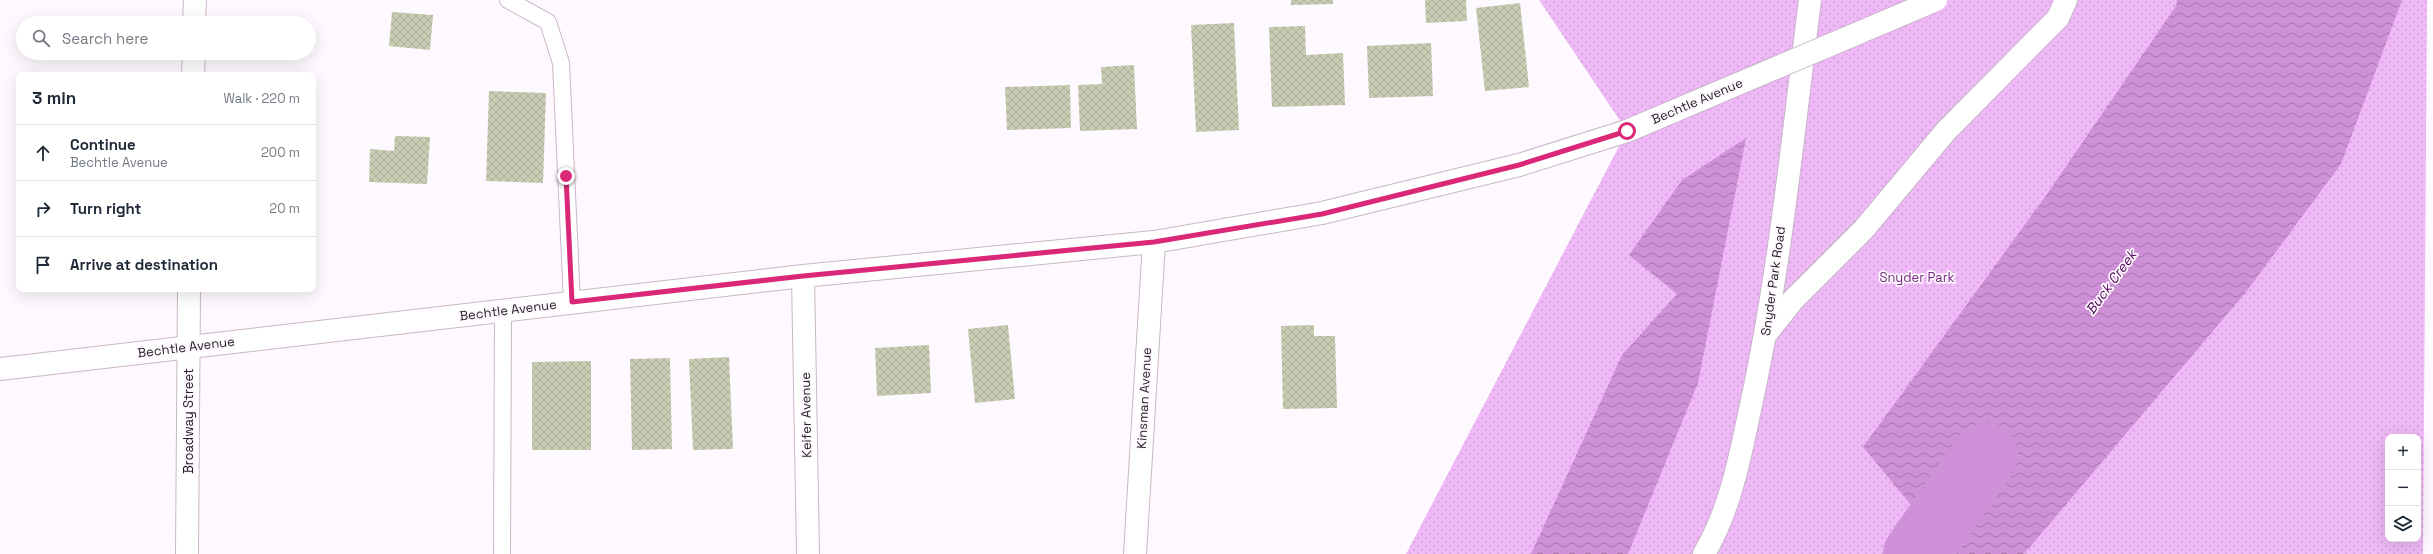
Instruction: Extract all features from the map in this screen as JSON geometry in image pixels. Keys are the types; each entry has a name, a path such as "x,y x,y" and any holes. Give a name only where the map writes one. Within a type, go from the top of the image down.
{"main road":[{"path":"194,16 195,0"},
{"name":"Snyder Park Road","path":"1704,554 1715,537 1734,483 1767,333 1810,0"},
{"name":"Bechtle Avenue","path":"0,369 803,276 1154,242 1322,214 1519,165 1627,131 1936,0"},
{"path":"1767,333 1794,300 1864,229 1946,130 2058,18 2066,0"},
{"path":"194,60 194,72"},
{"name":"Kinsman Avenue","path":"1135,554 1154,242"},
{"name":"Keifer Avenue","path":"803,276 808,554"},
{"name":"Broadway Street","path":"187,554 189,292"}],"lane":[{"path":"508,0 548,22 561,63 572,302"},
{"path":"502,554 503,310"}],"green space":[{"name":"Snyder Park","path":"1539,0 2427,0 2423,554 1406,554 1627,131"}],"water":[{"path":"2177,0 2402,0 2341,164 2246,292 2024,554 1952,554 1863,447 2045,197 2176,6"},
{"path":"1746,138 1698,383 1628,554 1531,554 1622,355 1677,294 1629,255 1682,180"}],"building":[{"path":"1291,0 1333,0 1333,4 1291,5"},
{"path":"1425,0 1466,0 1467,21 1426,23"},
{"path":"1520,3 1529,87 1485,91 1476,8"},
{"path":"392,12 433,15 430,50 389,46"},
{"path":"1234,23 1239,130 1196,132 1191,25"},
{"path":"1305,26 1306,55 1343,53 1345,105 1272,107 1269,27"},
{"path":"1431,43 1433,96 1369,98 1367,46"},
{"path":"1134,65 1137,129 1080,131 1078,85 1102,84 1101,67"},
{"path":"1070,85 1071,128 1007,130 1005,87"},
{"path":"489,91 546,93 543,183 486,181"},
{"path":"395,136 430,137 427,184 369,182 370,149 394,151"},
{"path":"1008,325 1015,399 975,403 968,329"},
{"path":"1314,325 1314,336 1335,336 1337,408 1283,409 1281,326"},
{"path":"929,345 931,393 877,396 875,348"},
{"path":"729,357 733,449 693,450 689,359"},
{"path":"670,358 672,449 632,450 630,359"},
{"path":"591,361 591,450 532,450 532,362"}],"waterway":[{"name":"Buck Creek","path":"1916,554 1985,456"}],"route":[{"path":"566,176 572,302 803,276 1154,242 1322,214 1519,165 1627,131"}]}
